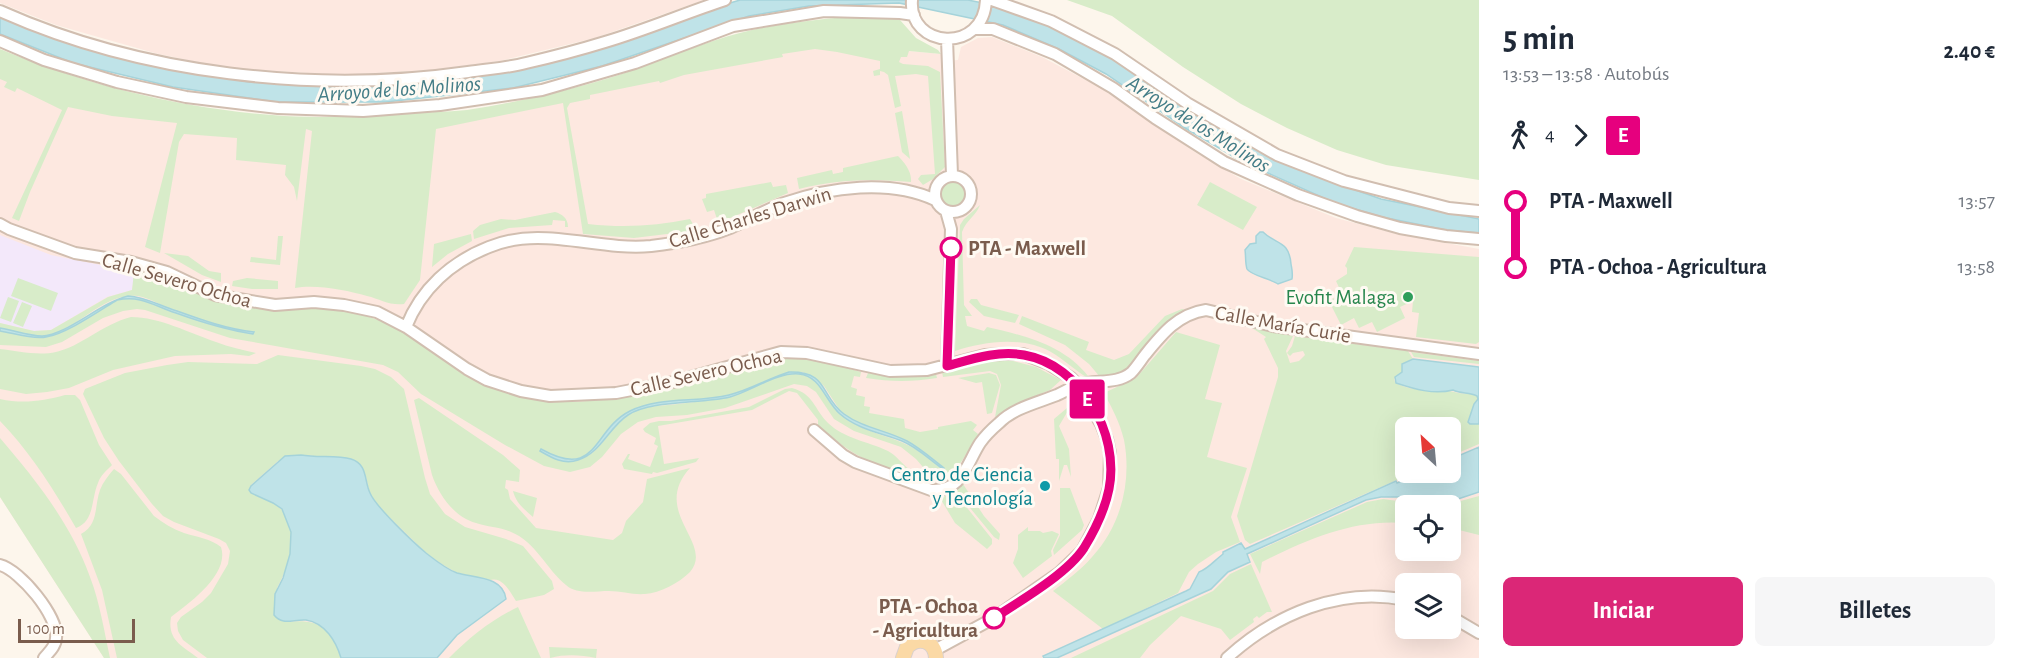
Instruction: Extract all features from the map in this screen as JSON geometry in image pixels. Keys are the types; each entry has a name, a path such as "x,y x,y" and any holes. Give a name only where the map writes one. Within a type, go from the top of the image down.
{"main road":[{"path":"903,658 907,647 916,640 927,642 936,654"}],"street":[{"path":"0,11 84,42 171,65 267,77 339,81 435,77 523,64 605,42 725,0"},
{"path":"912,0 914,15 923,30 937,38 947,39 966,36 975,29 986,9 986,0"},
{"path":"992,0 1051,21 1115,54 1187,103 1277,155 1344,182 1449,208 1479,211"},
{"path":"0,41 44,60 117,82 186,97 278,108 363,111 440,105 542,90 635,63 733,26 824,11 914,15"},
{"path":"975,29 993,29 1054,54 1113,88 1224,162 1298,195 1357,216 1400,228 1479,239"},
{"path":"947,39 952,175"},
{"path":"951,229 959,211 970,201 971,194 966,181 952,175 945,177 935,187 935,200 941,209 959,211"},
{"name":"Calle Charles Darwin","path":"406,327 411,314 425,293 441,275 462,260 489,246 514,239 547,237 634,247 652,246 687,241 729,228 807,196 872,187 915,192 935,200"},
{"name":"Calle Charles Darwin","path":"915,192 935,187"},
{"path":"946,211 951,229 947,366"},
{"name":"Calle Severo Ochoa","path":"0,224 75,253 131,262 166,272 215,295 254,303 275,305 314,302 377,312 406,327 487,380 521,391 550,396 616,393 673,382 781,352 807,353 890,371 927,370 985,355 1023,354 1049,364 1078,385 1101,424 1110,453 1109,488 1099,519 1082,550 1059,573 994,618 936,654"},
{"name":"Calle María Curie","path":"814,430 843,455 855,462 931,490 946,489 961,477 981,442 1007,416 1078,385 1111,381 1131,372 1173,324 1189,314 1206,310 1273,326 1479,354"},
{"path":"0,565 8,567 27,583 55,626 54,646 44,658"},
{"path":"1227,658 1267,626 1307,608 1340,599 1375,597 1395,599"},
{"path":"1461,622 1479,633"}],"shaded area":[{"path":"0,0 704,0 595,38 500,61 431,70 341,75 227,68 158,54 56,25 0,3"},
{"path":"992,37 1042,57 1099,87 1198,154 1241,179 1336,218 1397,234 1479,249 1479,658 104,658 0,497 0,58 68,92 374,131 778,46 909,51 941,54 941,61 958,60 961,47 978,38"},
{"path":"0,235 51,255 135,272 132,290 107,297 51,330 34,331 0,323"}],"green space":[{"path":"1067,0 1479,0 1479,180 1386,165 1337,150 1241,104 1183,67 1112,16"},
{"path":"845,17 889,17 900,20 916,38 941,54 909,51 907,57 901,57 899,62 928,66 940,72 945,167 923,185 918,179 921,175 935,174 928,76 916,74 895,76 901,106 895,108 888,75 880,71 880,75 874,76 873,71 880,69 880,61 815,49 684,75 660,83 659,81 590,95 590,99 570,103 567,108 588,224 640,226 690,219 693,224 692,231 634,238 583,234 563,103 436,129 420,280 404,304 390,303 331,288 295,288 312,131 306,129 297,201 294,187 285,175 286,165 236,160 237,138 184,134 179,142 160,253 145,247 177,123 112,116 68,107 19,221 12,218 62,110 17,88 15,92 4,87 7,82 0,79 0,49 66,74 168,101 272,115 354,116 467,110 514,102 608,79 732,35 780,25"},
{"path":"902,111 910,159 902,152 895,113"},
{"path":"898,156 907,168 911,182 855,181 827,183 799,189 797,178 832,170 833,174 843,172 843,168"},
{"path":"953,180 963,184 967,194 963,204 953,208 943,204 939,194 943,184"},
{"path":"771,182 773,187 786,185 788,193 714,225 712,222 717,219 714,210 707,212 702,199 706,198 706,194"},
{"path":"1210,182 1257,207 1243,230 1197,205"},
{"path":"980,205 962,232 964,305 972,316 965,316 967,326 984,331 987,327 1042,343 1067,356 1088,376 1086,377 1051,352 1028,344 991,343 955,351 960,225"},
{"path":"555,212 564,217 568,227 565,227 565,221 553,220 552,225 509,228 474,239 473,231 480,225 501,219 515,220"},
{"path":"471,234 472,241 448,254 432,267 434,244"},
{"path":"278,236 283,236 280,265 250,262 251,257 276,260"},
{"name":"Evofit Malaga","path":"1354,247 1479,257 1479,342 1476,344 1416,337 1419,313 1412,312 1413,301 1400,307 1405,318 1377,332 1372,322 1359,328 1354,318 1341,325 1329,301 1342,294 1336,281 1347,274 1345,266"},
{"path":"164,253 188,256 209,271 221,273 221,282 202,275"},
{"path":"123,266 154,272 224,303 258,307 323,308 348,311 373,318 408,335 469,377 525,398 558,402 603,400 651,392 765,361 803,358 861,372 860,377 854,376 851,387 857,389 856,395 865,397 864,406 870,407 869,413 904,419 905,428 920,432 971,421 977,425 973,430 978,434 955,471 942,480 935,481 916,459 901,447 854,431 834,419 816,392 807,386 794,384 725,408 687,415 656,417 638,422 621,434 602,457 590,467 570,472 544,466 505,445 421,394 398,372 383,365 230,338 145,310 123,311 103,318 62,342 46,347 0,345 0,331 36,338 54,335 82,322 117,300 126,299 141,300 204,323 253,334 253,332 192,317 138,296 125,296 113,300 69,327 46,336 29,335 0,328 0,323 34,331 51,330 108,297 132,290 134,272 121,269","holes":["789,372 802,372 824,386 841,412 854,421 905,440 917,450 847,420 834,408 814,380 794,373 775,378 737,395 653,406 635,411 623,418 602,444 583,458 566,460 540,451 542,449 560,457 574,459 584,456 593,449 618,419 642,406 666,401 729,395"]},
{"path":"18,278 58,293 51,311 11,296"},
{"path":"247,278 278,281 278,289 232,286 233,281"},
{"path":"8,297 19,301 11,322 0,318"},
{"path":"971,299 977,299 981,305 1019,315 1015,323 984,316 969,302"},
{"path":"22,302 32,306 23,327 13,323"},
{"path":"1182,309 1186,310 1129,369 1120,374 1100,377 1089,364 1065,345 1019,324 1022,316 1089,342 1086,350 1114,360 1129,354 1165,316"},
{"path":"131,317 164,323 221,344 256,353 249,356 231,354 175,356 113,370 69,388 47,392 26,394 0,389 0,349 35,353 56,352"},
{"path":"1252,328 1293,336 1286,351 1290,363 1299,361 1305,355 1303,351 1290,356 1287,353 1295,336 1408,351 1413,359 1402,364 1402,372 1394,379 1395,382 1418,390 1450,391 1477,396 1478,399 1468,421 1470,424 1479,424 1479,444 1461,452 1461,417 1395,417 1395,481 1250,544 1245,540 1237,516 1278,377 1278,368 1264,339 1266,337"},
{"path":"1176,332 1220,345 1205,399 1222,403 1207,457 1247,468 1231,517 1240,542 1216,552 1198,564 1189,572 1178,593 1103,629 1053,591 1074,575 1102,545 1122,502 1126,471 1124,440 1104,393 1136,378"},
{"path":"1411,352 1479,361 1479,364 1414,357"},
{"path":"278,355 361,366 375,369 391,377 404,389 430,494 445,514 465,527 523,546 552,581 554,589 544,595 516,601 506,586 499,581 457,573 425,552 377,505 370,494 366,477 352,459 301,455 278,461 251,485 251,493 277,505 287,516 290,526 292,536 289,558 277,588 286,622 307,622 322,627 333,638 341,658 207,658 183,640 177,623 181,617 211,593 228,564 230,551 226,543 219,539 163,516 119,461 104,438 83,394 85,389 125,373 188,362 257,364"},
{"path":"1009,360 1036,367 1061,380 1050,390 1013,405 995,417 1001,385 997,374 990,371 943,377 942,372 947,373 976,363"},
{"path":"868,373 894,377 936,374 937,378 910,381 884,380 866,378"},
{"path":"989,373 996,375 1000,385 992,413 987,414 982,382 976,383 958,378"},
{"path":"792,388 805,394 823,418 835,428 888,451 924,480 868,461 839,443 818,425 818,420 797,393 789,391 752,410 658,426 664,464 699,458 696,462 652,474 624,469 622,464 628,454 630,454 628,459 650,467 658,446 654,444 656,438 643,429 650,423 749,407 785,389"},
{"path":"75,395 80,400 99,445 112,465 99,480 89,515 82,525 76,528 41,472 0,421 0,399 33,401"},
{"path":"419,398 503,455 520,470 519,482 506,480 505,488 508,490 510,499 536,528 613,540 622,533 626,521 643,502 647,479 690,468 680,484 677,499 679,513 695,550 696,561 690,572 669,587 645,594 614,591 586,592 570,588 519,536 507,530 468,520 448,504 432,475 414,400"},
{"path":"1067,408 1069,409 1059,426 1069,449 1071,477 1067,465 1064,465 1059,481 1054,419"},
{"path":"0,438 39,486 73,539 93,587 110,658 104,658 0,497"},
{"path":"114,469 121,474 157,519 176,530 208,540 221,547 220,567 214,577 197,596 171,617 171,631 177,642 198,658 117,658 102,590 81,534 91,525 100,490"},
{"path":"963,484 984,516 1000,534 999,540 994,537 966,503 964,504 992,539 992,544 987,549 955,523 940,498 953,493"},
{"path":"1060,488 1070,488 1084,525 1082,530 1054,555 1053,550 1060,535"},
{"path":"513,491 537,498 533,517 518,502"},
{"path":"1479,496 1479,535 1461,530 1461,501"},
{"path":"1383,499 1395,501 1395,523 1368,524 1314,538 1262,562 1260,574 1250,554 1367,502"},
{"path":"1028,527 1028,531 1043,533 1052,531 1059,534 1051,551 1052,556 1023,578 1013,563 1018,549 1018,535"},
{"path":"1251,564 1272,612 1267,612 1259,618 1257,616 1253,619 1254,622 1230,640 1221,629 1181,616 1150,645 1140,658 1071,658 1213,591 1230,574"},
{"path":"518,607 541,658 449,658 481,630"},
{"path":"549,647 597,649 596,658 573,655 550,658"}],"water":[{"name":"Arroyo de los Molinos","path":"740,0 968,0 1012,9 1088,43 1138,73 1224,132 1278,160 1381,199 1479,219 1479,233 1446,230 1382,217 1335,203 1241,161 1185,128 1106,74 1059,49 1003,25 899,3 809,6 749,16 602,66 513,88 386,102 277,102 173,87 73,63 0,34 0,16 105,54 143,63 249,82 354,85 451,79 501,72"},
{"path":"1260,232 1281,244 1288,251 1292,279 1278,284 1247,269 1245,250 1250,244 1256,243 1256,236"},
{"path":"128,296 147,300 215,324 254,332 253,334 224,328 134,299 117,300 63,332 46,337 36,338 0,331 0,328 37,336 52,334 118,299"},
{"path":"1413,359 1479,367 1479,424 1468,422 1478,399 1477,396 1453,390 1424,391 1396,383 1395,377 1402,372 1402,364"},
{"path":"789,372 802,373 818,380 836,407 851,419 907,441 944,468 908,444 847,419 835,409 813,379 799,374 773,379 730,397 638,410 621,420 593,452 578,460 563,461 540,451 541,449 560,457 574,459 584,456 593,449 618,419 642,406 666,401 729,395"},
{"path":"1479,447 1479,492 1461,498 1461,495 1395,495 1395,497 1366,500 1247,554 1250,562 1228,572 1211,589 1057,658 1044,658 1043,656 1190,589 1199,572 1223,552 1241,543 1245,549 1395,481 1461,483 1461,455"},
{"path":"285,456 340,457 356,461 365,473 373,499 426,553 457,573 494,582 504,591 506,599 457,635 437,658 341,658 333,639 319,625 306,620 285,621 277,618 274,615 275,594 283,578 290,554 291,532 282,509 249,490"}],"bus line":[{"name":"E","path":"951,248 947,366 985,355 1023,354 1038,358 1071,378 1078,385 1101,424 1110,453 1109,488 1099,519 1082,550 1059,573 994,618"}],"place":[{"name":"PTA - Maxwell","path":"951,248"},
{"name":"Evofit Malaga","path":"1408,297"},
{"name":"Centro de Ciencia y Tecnología","path":"1045,486"},
{"name":"PTA - Ochoa - Agricultura","path":"994,618"}]}
